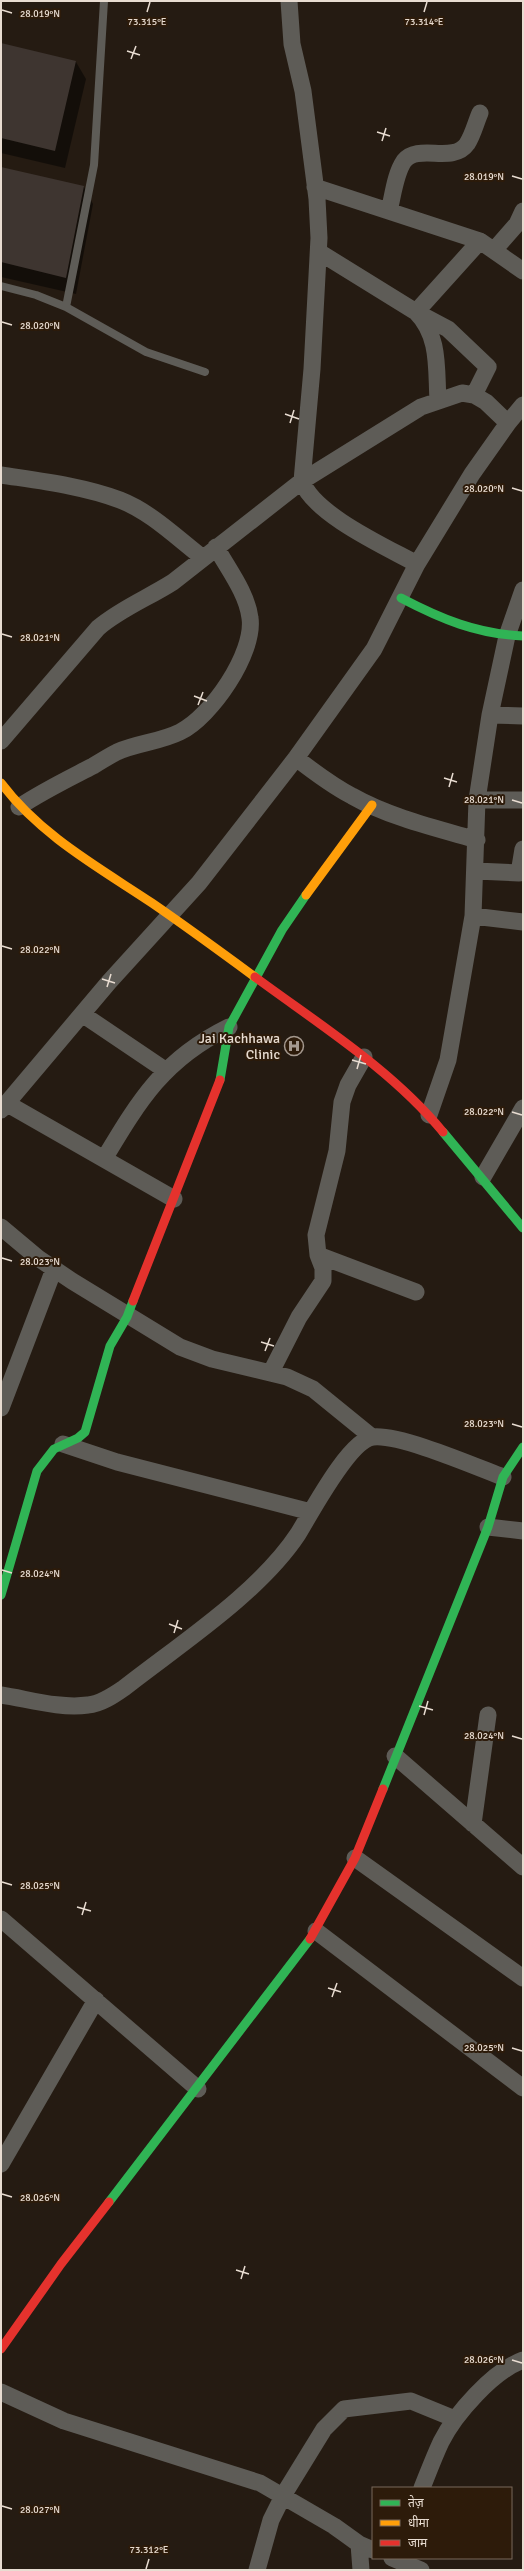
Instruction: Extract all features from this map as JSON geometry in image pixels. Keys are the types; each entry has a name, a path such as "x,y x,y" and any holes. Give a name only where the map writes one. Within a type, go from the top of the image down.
{"street":[{"path":"289,1 292,44 303,91 315,186 319,252 312,369 302,481 305,490 312,498 331,514 354,529 417,564"},
{"path":"389,211 400,170 405,160 414,154 459,151 467,144 480,113"},
{"path":"315,186 480,241 495,249 523,271"},
{"path":"495,249 517,224 523,211"},
{"path":"416,312 480,241"},
{"path":"319,252 416,312 448,329 488,367 474,395"},
{"path":"416,312 426,322 433,337 438,400"},
{"path":"1,741 98,628 111,617 153,595 302,481 421,407 462,393 474,395 486,402 508,423"},
{"path":"174,1199 104,1159 4,1106 82,1014 171,916 296,758 374,649 417,564 472,474 508,423 523,405"},
{"path":"1,475 54,484 121,500 150,517 203,558"},
{"path":"19,807 57,783 116,752 131,746 159,741 181,731 198,720 220,694 243,656 248,640 250,619 246,602 216,547"},
{"path":"429,1115 448,1060 473,916 476,871 477,800 490,715 515,636 523,590"},
{"path":"401,598 456,626 482,634 515,636"},
{"path":"490,715 523,716"},
{"path":"296,758 326,781 372,805 477,840"},
{"path":"1,783 19,807 63,844 256,975 364,1057 429,1115 523,1228"},
{"path":"477,800 523,800"},
{"path":"1,1595 37,1471 54,1449 78,1438 85,1432 90,1421 110,1346 128,1317 221,1076 229,1027 256,975 282,930 323,869 372,805"},
{"path":"476,871 521,873 523,849"},
{"path":"473,916 523,922"},
{"path":"82,1014 165,1070"},
{"path":"104,1159 132,1112 165,1070 191,1048 229,1027"},
{"path":"271,1372 299,1317 323,1281 323,1268 318,1255 316,1235 337,1151 342,1102 348,1085 364,1057"},
{"path":"482,1177 522,1112"},
{"path":"1,1227 54,1269 128,1317 180,1347 212,1359 271,1372 313,1389 372,1437"},
{"path":"318,1255 416,1292"},
{"path":"1,1408 54,1269"},
{"path":"1,1695 66,1705 89,1705 110,1697 234,1601 270,1569 297,1535 345,1460 358,1445 372,1437 394,1438 503,1477"},
{"path":"63,1444 118,1462 311,1512"},
{"path":"1,2349 60,2264 198,2088 316,1930 355,1858 488,1527 503,1477 523,1447"},
{"path":"488,1527 523,1531"},
{"path":"473,1824 488,1715"},
{"path":"395,1756 523,1867"},
{"path":"355,1858 523,1978"},
{"path":"1,1919 198,2088"},
{"path":"316,1930 523,2088"},
{"path":"1,2164 7,2140 96,2000"},
{"path":"422,2487 441,2442 455,2420 495,2376 514,2363 523,2360"},
{"path":"1,2392 64,2421 260,2483 284,2494 366,2547 361,2570"},
{"path":"257,2570 271,2520 284,2494 324,2429 344,2409 411,2401 455,2420"},
{"path":"394,2559 421,2570"}],"lane":[{"path":"66,307 94,165 104,1"},
{"path":"1,286 36,295 66,307 146,352 205,372"}],"building":[{"path":"1,43 76,61 55,151 1,138"},
{"path":"1,167 84,186 66,278 1,262"}],"traffic: fast":[{"path":"401,598 430,613 475,629 506,635 523,636"},
{"path":"220,1080 229,1027 282,930 306,895"},
{"path":"443,1132 523,1228"},
{"path":"1,1595 37,1471 54,1449 78,1438 85,1432 110,1346 127,1317 133,1301"},
{"path":"383,1789 488,1527 503,1477 523,1447"},
{"path":"109,2202 310,1939"}],"traffic: slow":[{"path":"1,783 16,802 33,819 71,849 165,912 255,977"},
{"path":"306,895 372,805"}],"traffic: jam":[{"path":"255,977 378,1068 401,1088 443,1132"},
{"path":"133,1301 220,1080"},
{"path":"310,1939 355,1858 383,1789"},
{"path":"1,2349 61,2264 109,2202"}],"place":[{"name":"Jai Kachhawa Clinic","path":"294,1046"}]}
